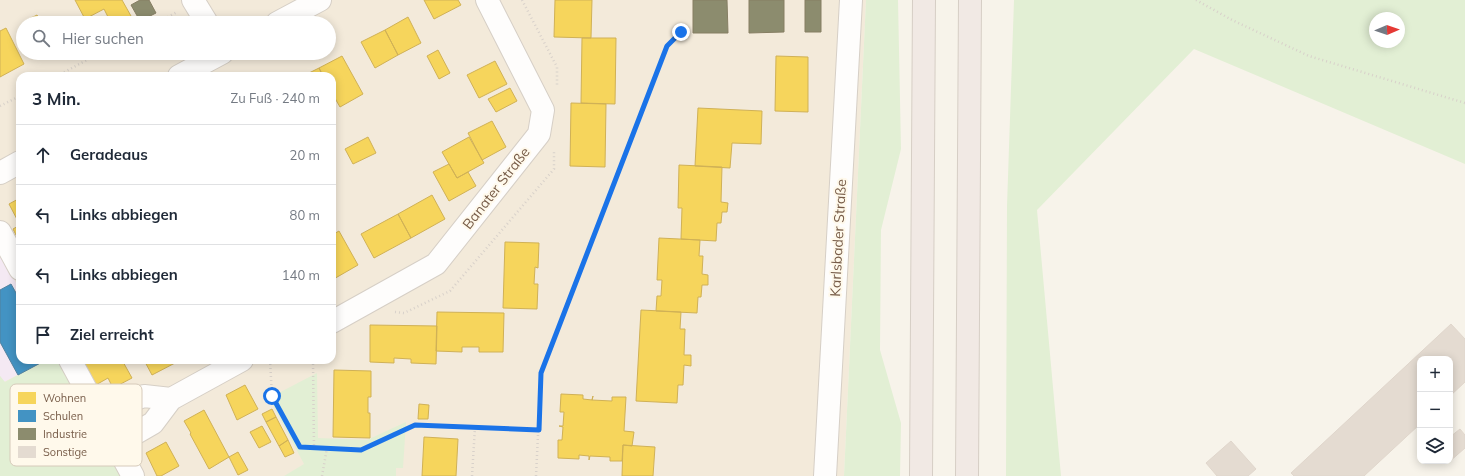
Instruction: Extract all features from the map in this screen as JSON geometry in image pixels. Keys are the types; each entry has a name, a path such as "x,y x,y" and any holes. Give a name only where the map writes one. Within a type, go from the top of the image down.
{"highway":[{"path":"921,476 924,0"},
{"path":"967,476 970,0"}],"street":[{"path":"193,0 203,16"},
{"path":"291,16 320,0"},
{"name":"Banater Straße","path":"336,320 436,264 539,134 543,110 487,0"},
{"name":"Karlsbader Straße","path":"825,476 851,0"},
{"path":"186,72 209,60"},
{"path":"0,173 16,164"},
{"path":"0,232 16,262"},
{"path":"72,364 83,384"},
{"path":"142,429 153,423 171,399 235,364"},
{"path":"142,397 171,399"},
{"path":"127,466 133,476"}],"path":[{"path":"1196,0 1232,20 1309,56 1465,103"},
{"path":"536,476 541,373 667,46 681,32"},
{"path":"64,72 87,60"},
{"path":"0,106 16,98"},
{"path":"270,364 272,396 300,447 361,450 415,425 539,430"},
{"path":"314,364 314,447"},
{"path":"472,476 475,427"},
{"path":"322,476 327,448"}],"shaded area":[{"path":"0,0 866,0 844,476 0,476"},
{"path":"0,253 16,283 16,364 38,364 4,382 0,376"}],"green space":[{"path":"866,0 898,0 901,149 881,230 880,350 901,423 900,476 844,476"},
{"path":"1014,0 1465,0 1465,164 1194,49 1037,210 1061,476 1006,476 1007,206"},
{"path":"39,364 60,364 71,384 10,384 10,466 117,466 123,476 0,476 0,376 5,382"},
{"path":"317,373 318,438 367,440 406,422 403,468 396,468 396,476 284,476 304,464 269,398"}],"building: Wohnen":[{"path":"75,0 122,0 131,16 108,16 104,9 91,16 83,16"},
{"path":"424,0 458,0 461,5 434,19"},
{"path":"555,0 592,0 591,38 554,37"},
{"path":"408,17 421,43 398,55 385,30"},
{"path":"6,28 16,48 16,60 22,60 24,64 0,77 0,31"},
{"path":"385,30 398,55 375,68 361,42"},
{"path":"582,38 616,38 615,104 581,103"},
{"path":"438,50 450,73 439,79 427,56"},
{"path":"342,56 363,94 340,107 336,100 336,72 321,72 319,68"},
{"path":"776,56 808,57 808,112 775,111"},
{"path":"495,61 507,84 479,98 467,75"},
{"path":"319,68 321,72 311,72"},
{"path":"510,88 517,101 496,112 488,99"},
{"path":"571,103 606,104 605,167 570,166"},
{"path":"698,108 762,111 761,144 732,143 730,168 695,166"},
{"path":"492,121 506,147 482,160 468,133"},
{"path":"368,137 376,153 353,164 345,149"},
{"path":"469,137 484,163 457,178 442,152"},
{"path":"449,164 457,178 468,172 476,186 449,201 433,172"},
{"path":"679,165 722,167 721,202 728,203 727,212 722,212 721,223 717,223 716,241 681,239 682,208 678,208"},
{"path":"432,195 445,219 411,238 398,214"},
{"path":"16,200 16,217 9,204"},
{"path":"398,214 411,238 374,258 361,234"},
{"path":"16,227 16,235 13,229"},
{"path":"339,231 358,265 336,278 336,233"},
{"path":"659,238 700,240 699,256 703,256 702,274 708,275 708,285 702,285 701,297 698,297 697,313 656,311 657,296 661,296 662,280 657,280"},
{"path":"505,242 539,243 538,268 535,267 534,284 538,284 537,309 503,308"},
{"path":"641,310 681,312 680,329 685,329 684,355 691,355 691,366 684,365 683,385 678,385 677,403 636,401"},
{"path":"437,312 504,313 503,352 479,352 479,347 462,347 462,352 436,351"},
{"path":"370,325 437,326 436,364 411,363 411,359 394,358 394,363 370,362"},
{"path":"82,364 124,364 132,378 121,384 111,384 108,378 98,384 93,384"},
{"path":"146,364 173,364 152,375"},
{"path":"334,370 371,371 371,397 368,397 368,413 370,413 370,438 333,437"},
{"path":"245,385 258,409 237,420 226,395"},
{"path":"561,394 583,395 583,399 612,401 612,397 626,397 624,431 634,432 632,446 623,445 622,461 610,461 610,457 590,456 589,460 589,456 579,455 579,459 558,458 558,440 562,440 563,427 559,426 563,426 564,412 560,412"},
{"path":"419,404 429,405 428,419 418,419"},
{"path":"272,409 276,417 266,422 262,414"},
{"path":"204,410 229,457 209,469 184,421"},
{"path":"276,417 288,440 279,446 266,422"},
{"path":"262,426 271,442 259,448 250,432"},
{"path":"424,437 458,439 456,476 422,476"},
{"path":"288,440 294,453 285,457 279,446"},
{"path":"166,442 179,466 161,476 157,476 146,453"},
{"path":"623,445 655,447 653,476 622,476"},
{"path":"238,452 248,470 238,475 229,457"}],"building: Schulen":[{"path":"11,284 16,293 16,364 39,364 18,375 0,342 0,290"}],"building: Industrie":[{"path":"140,0 149,0 156,13 150,16 137,16 131,5"},
{"path":"693,0 727,0 728,33 693,33"},
{"path":"749,0 784,0 784,32 749,33"},
{"path":"805,0 821,0 821,32 805,32"}],"building: Sonstige":[{"path":"1451,324 1465,339 1465,382 1453,393 1453,356 1417,356 1417,427 1364,476 1294,476 1291,473"},
{"path":"1460,429 1465,435 1465,448 1453,458 1453,435"},
{"path":"1231,441 1256,469 1248,476 1217,476 1206,463"}],"route":[{"path":"272,396 300,447 361,450 415,425 539,430 541,373 667,46 681,32"}]}
